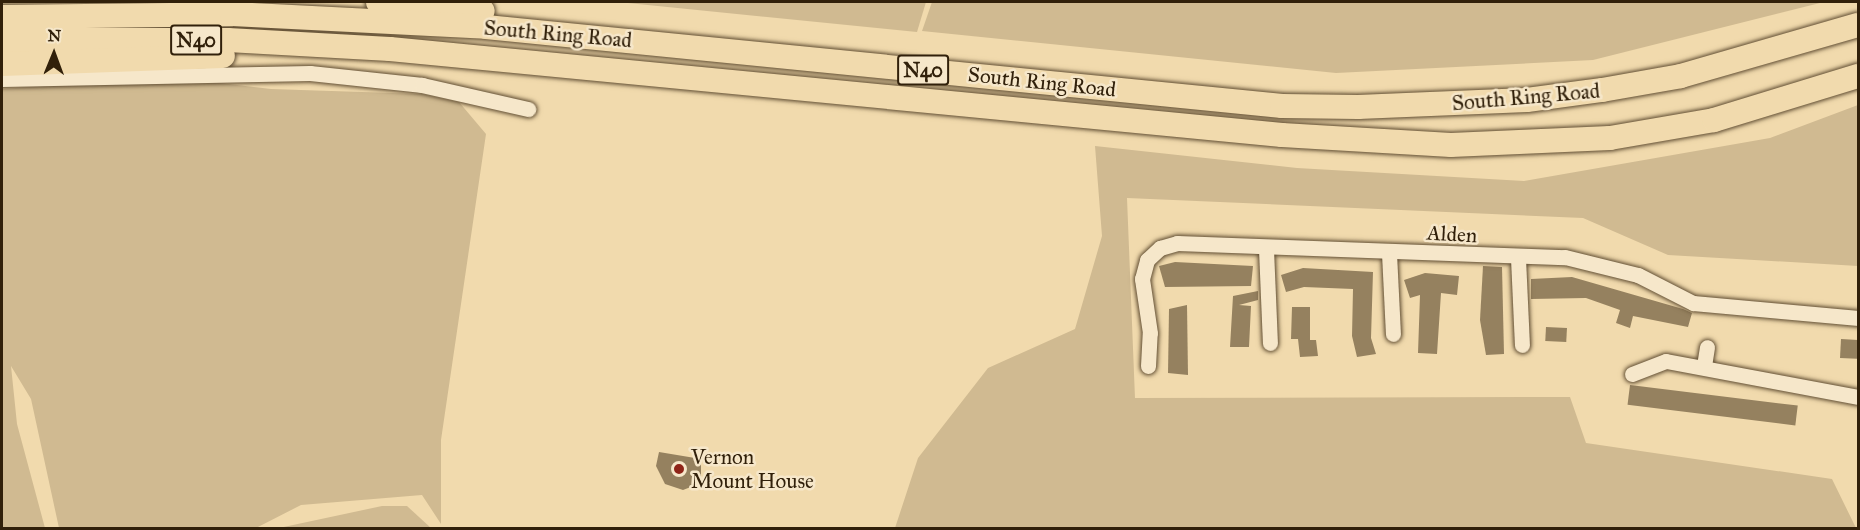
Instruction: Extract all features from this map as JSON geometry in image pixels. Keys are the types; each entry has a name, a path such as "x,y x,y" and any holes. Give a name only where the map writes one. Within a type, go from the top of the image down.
{"highway":[{"path":"143,2 232,14"},
{"path":"378,2 643,29 753,52"},
{"name":"South Ring Road","path":"2,17 232,14 486,27 1282,106 1456,105 1681,76 1858,25"},
{"name":"South Ring Road","path":"2,40 228,40 390,49 1282,135 1451,145 1531,144 1679,126 1858,76"},
{"path":"2,64 390,49"}],"street":[{"path":"2,79 310,73 422,85 528,109"},
{"name":"Alden","path":"1148,366 1142,345 1142,279 1147,260 1160,248 1177,243 1266,249 1565,258 1603,265 1693,303 1858,318"},
{"path":"1266,249 1270,343"},
{"path":"1389,253 1394,333"},
{"path":"1518,258 1527,323 1522,345"},
{"path":"1704,366 1707,347"},
{"path":"1632,374 1666,361 1704,366 1858,397"}],"shaded area":[{"path":"618,2 926,2 917,32"},
{"path":"932,2 1824,2 1593,60 1336,73 922,31"},
{"path":"169,77 271,89 422,94 459,102 486,134 441,440 441,524 422,495 301,505 256,528 59,528 31,399 11,366 17,424 45,528 2,528 2,89"},
{"path":"1858,105 1858,266 1668,255 1583,218 1127,198 1135,398 1570,397 1586,443 1832,479 1856,528 895,528 918,458 988,368 1075,329 1102,236 1095,146 1297,168 1524,181 1770,138"},
{"path":"382,506 407,506 431,528 279,528"}],"building":[{"path":"1175,262 1253,266 1251,286 1165,287 1159,266"},
{"path":"1483,266 1502,267 1504,354 1486,355 1480,320"},
{"path":"1303,268 1373,272 1371,338 1376,354 1357,357 1352,336 1353,289 1304,287 1286,292 1281,275"},
{"path":"1425,273 1459,276 1457,295 1441,293 1437,354 1418,353 1420,295 1410,298 1404,280"},
{"path":"1572,277 1683,309 1692,313 1688,327 1633,316 1630,328 1616,323 1620,310 1586,298 1531,299 1531,279"},
{"path":"1258,291 1258,300 1239,305 1251,306 1249,347 1230,347 1233,296"},
{"path":"1187,305 1188,375 1168,373 1169,309"},
{"path":"1292,307 1310,307 1310,340 1316,340 1318,356 1300,357 1298,339 1291,339"},
{"path":"1546,327 1567,328 1566,342 1545,341"},
{"path":"1841,339 1858,340 1857,359 1840,358"},
{"path":"1630,385 1798,406 1795,425 1628,405"},
{"name":"Vernon Mount House","path":"659,452 701,459 701,483 683,490 665,484 656,466"}],"place":[{"name":"Vernon Mount House","path":"679,469"}]}
